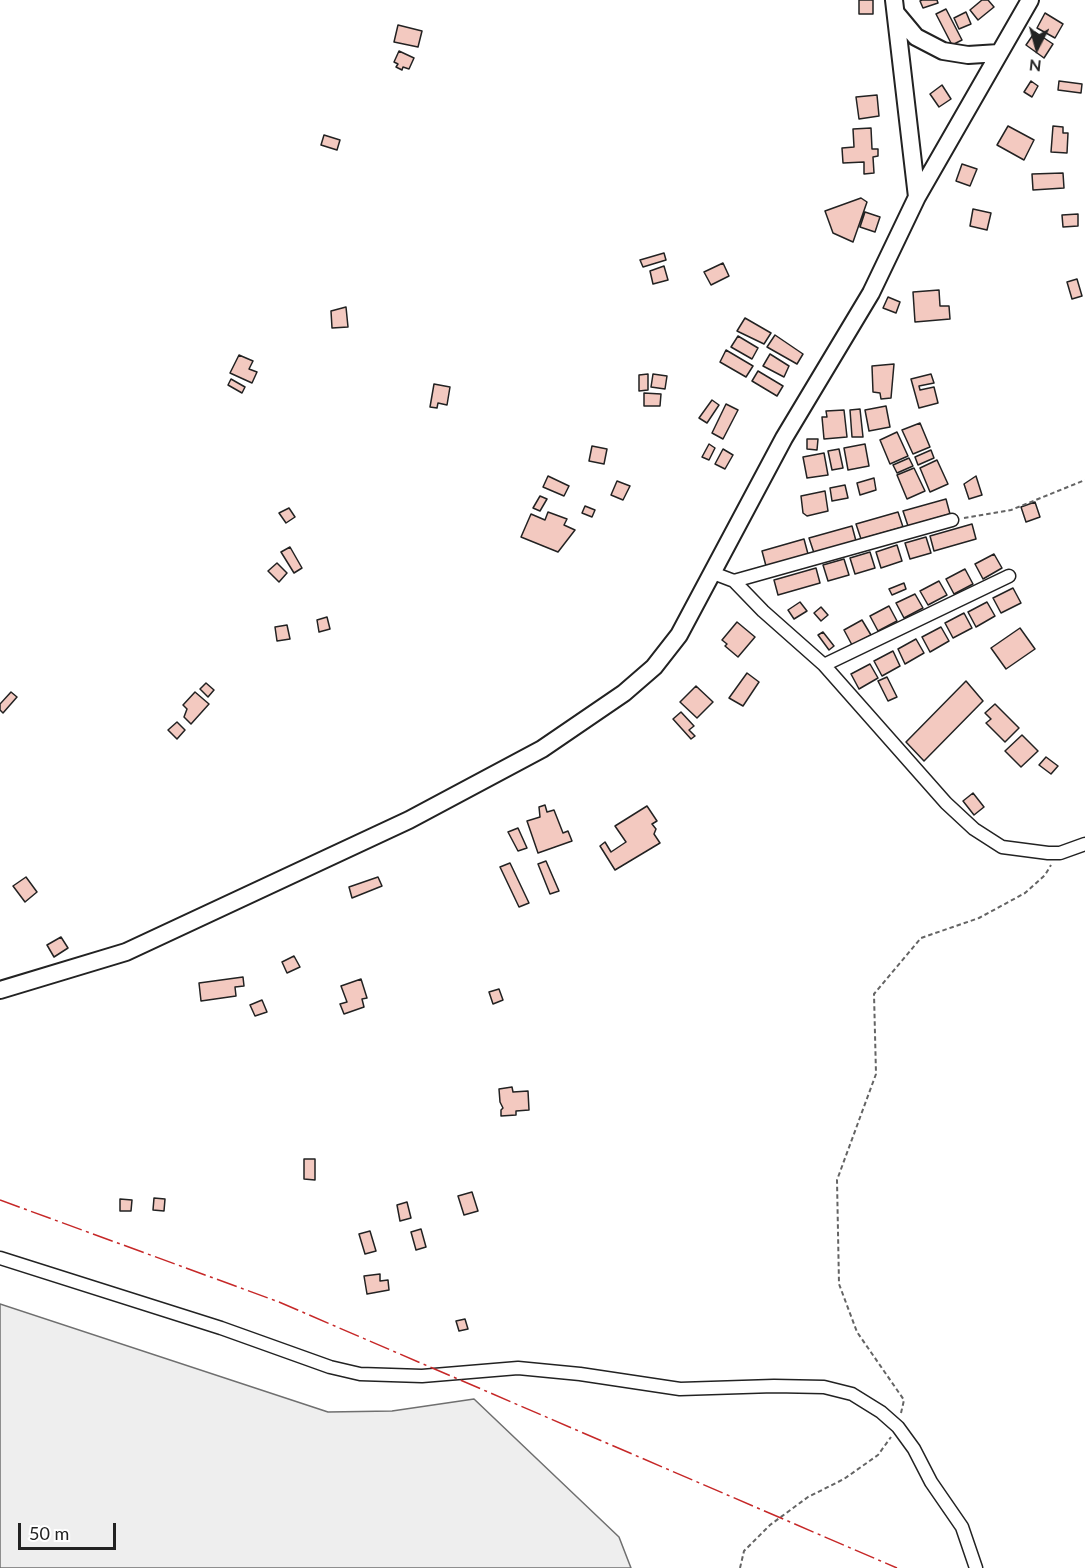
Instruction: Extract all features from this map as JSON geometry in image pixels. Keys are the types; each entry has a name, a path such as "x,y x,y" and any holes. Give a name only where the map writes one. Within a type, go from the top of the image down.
{"main road":[{"path":"0,990 126,952 409,820 542,749 624,693 654,667 679,635 784,438 871,293 917,197 1030,0"},
{"path":"895,6 916,37 943,51 968,55 999,53"},
{"path":"895,6 917,197"}],"street":[{"path":"734,582 952,520"},
{"path":"713,573 734,582 824,665 946,803 974,829 1002,847 1060,853 1085,844"},
{"path":"824,665 1010,576"},
{"path":"0,1258 221,1328 330,1367 360,1374 422,1376 518,1368 580,1374 680,1389 824,1387 852,1394 881,1412 898,1427 914,1449 931,1482 962,1527 976,1568"}],"path":[{"path":"952,520 1011,510 1085,480"},
{"path":"740,1568 744,1551 770,1525 808,1497 844,1479 878,1455 898,1427 904,1400 857,1332 839,1284 837,1180 876,1074 874,994 921,938 979,918 1025,893 1045,875 1060,853"}],"shaded area":[{"path":"0,1304 328,1412 392,1411 474,1399 619,1537 631,1568 0,1568"}],"building":[{"path":"859,0 873,0 873,14 859,14"},
{"path":"937,0 938,3 923,8 920,1"},
{"path":"982,0 988,0 994,7 978,20 970,10"},
{"path":"946,9 962,40 952,45 936,14"},
{"path":"966,12 971,24 959,29 954,18"},
{"path":"1045,13 1063,24 1055,38 1037,28"},
{"path":"398,25 422,31 418,47 394,42"},
{"path":"1035,32 1053,44 1044,58 1026,45"},
{"path":"399,51 414,58 409,69 403,67 402,70 396,67 398,64 394,62"},
{"path":"1031,81 1038,86 1032,97 1024,92"},
{"path":"1059,81 1082,84 1081,93 1058,90"},
{"path":"942,85 951,99 939,107 930,94"},
{"path":"877,95 879,116 859,119 856,97"},
{"path":"1008,126 1034,140 1024,160 997,145"},
{"path":"1053,126 1063,127 1063,133 1068,133 1067,153 1051,152"},
{"path":"871,128 872,149 878,149 878,156 873,157 874,173 864,174 864,162 843,163 842,148 854,147 853,129"},
{"path":"324,135 340,140 337,150 321,145"},
{"path":"962,164 977,169 970,186 956,181"},
{"path":"1063,173 1064,188 1033,190 1032,174"},
{"path":"861,198 867,202 853,242 833,233 825,211"},
{"path":"973,209 991,213 987,230 970,226"},
{"path":"865,212 880,217 875,232 860,227"},
{"path":"1078,214 1078,226 1063,227 1062,215"},
{"path":"664,253 666,260 643,267 640,260"},
{"path":"723,263 729,276 711,285 704,272"},
{"path":"664,266 668,280 653,284 650,271"},
{"path":"1077,279 1082,296 1072,299 1067,282"},
{"path":"939,290 940,306 949,306 950,319 915,322 913,292"},
{"path":"888,297 900,302 896,313 883,308"},
{"path":"346,307 348,327 332,328 331,311"},
{"path":"745,318 771,333 764,344 737,331"},
{"path":"775,335 803,354 797,364 767,347"},
{"path":"738,336 758,348 752,359 731,347"},
{"path":"726,350 753,366 746,377 720,362"},
{"path":"770,354 789,366 784,377 763,366"},
{"path":"239,355 253,361 249,369 257,372 252,383 230,373"},
{"path":"894,364 891,398 881,399 880,393 873,392 872,366"},
{"path":"758,371 783,386 777,396 752,381"},
{"path":"648,374 648,390 639,391 639,375"},
{"path":"653,374 667,376 665,389 651,387"},
{"path":"931,374 934,383 919,386 920,390 934,387 938,403 919,408 911,379"},
{"path":"231,379 245,387 242,393 228,385"},
{"path":"434,384 450,387 447,405 438,403 437,408 430,407"},
{"path":"644,393 661,394 660,406 644,406"},
{"path":"712,400 719,405 707,423 699,418"},
{"path":"726,404 738,410 723,439 712,433"},
{"path":"886,406 890,427 869,431 865,410"},
{"path":"860,409 863,437 852,437 850,410"},
{"path":"844,410 847,437 824,439 822,417 827,417 826,411"},
{"path":"920,423 930,447 913,454 902,430"},
{"path":"897,432 908,456 890,464 880,440"},
{"path":"807,439 818,439 817,450 807,449"},
{"path":"709,444 715,448 709,460 702,457"},
{"path":"865,444 869,466 848,470 844,448"},
{"path":"592,446 607,449 604,464 589,461"},
{"path":"723,449 733,455 725,469 715,464"},
{"path":"839,449 843,468 832,470 828,451"},
{"path":"931,450 934,458 918,465 915,457"},
{"path":"824,453 828,475 807,478 803,457"},
{"path":"909,458 913,466 897,473 893,465"},
{"path":"937,460 948,484 930,492 920,468"},
{"path":"914,468 925,491 907,499 897,475"},
{"path":"548,476 569,486 564,496 543,487"},
{"path":"976,476 982,495 969,499 964,484"},
{"path":"874,478 876,490 860,495 857,483"},
{"path":"617,481 630,486 623,500 611,495"},
{"path":"845,485 848,498 832,501 830,488"},
{"path":"825,491 828,511 807,516 803,513 801,496"},
{"path":"540,496 547,499 540,511 533,508"},
{"path":"946,499 950,514 908,526 903,511"},
{"path":"1035,502 1040,517 1026,522 1021,507"},
{"path":"585,506 595,510 592,517 582,513"},
{"path":"289,508 295,517 286,523 279,513"},
{"path":"548,512 567,519 564,525 575,530 558,552 521,537 531,514 545,520"},
{"path":"898,512 903,527 861,539 856,524"},
{"path":"972,524 976,539 934,551 930,536"},
{"path":"852,526 856,541 814,553 809,538"},
{"path":"926,537 931,553 910,559 905,543"},
{"path":"804,539 808,554 766,566 762,551"},
{"path":"897,545 902,561 881,568 876,552"},
{"path":"290,547 302,568 294,573 281,552"},
{"path":"870,552 875,568 855,574 850,558"},
{"path":"994,554 1002,568 983,579 975,564"},
{"path":"844,559 849,575 828,581 823,565"},
{"path":"277,563 287,573 279,582 268,571"},
{"path":"816,568 820,583 778,595 774,580"},
{"path":"965,569 973,584 954,594 946,579"},
{"path":"939,581 947,595 928,605 920,591"},
{"path":"904,583 906,589 892,595 889,589"},
{"path":"1013,588 1021,603 1001,613 993,598"},
{"path":"915,594 923,608 904,618 896,603"},
{"path":"800,602 807,611 794,619 788,610"},
{"path":"987,602 995,616 976,627 968,612"},
{"path":"889,606 897,621 878,631 870,616"},
{"path":"821,607 828,615 821,621 814,613"},
{"path":"964,613 972,628 953,638 945,623"},
{"path":"327,617 330,629 319,632 317,620"},
{"path":"862,620 871,635 852,645 844,630"},
{"path":"737,622 755,637 738,657 725,646 727,644 722,640"},
{"path":"287,625 290,639 277,641 275,627"},
{"path":"941,627 949,641 930,652 922,637"},
{"path":"1020,628 1035,649 1006,669 991,648"},
{"path":"823,632 834,646 829,650 818,635"},
{"path":"916,639 924,653 905,664 898,649"},
{"path":"893,651 900,666 882,676 874,661"},
{"path":"870,664 878,678 859,689 851,674"},
{"path":"747,673 759,682 743,706 729,698"},
{"path":"887,677 897,697 888,701 878,681"},
{"path":"966,681 983,701 924,761 906,742"},
{"path":"206,683 214,690 208,697 200,689"},
{"path":"696,686 713,702 697,718 680,702"},
{"path":"11,692 17,697 3,713 0,710 0,704"},
{"path":"195,692 209,704 191,724 184,717 187,709 183,705"},
{"path":"995,704 1019,728 1005,742 986,723 991,719 985,713"},
{"path":"681,712 694,726 689,730 695,736 691,739 673,719"},
{"path":"177,722 185,730 177,739 168,730"},
{"path":"1022,735 1038,751 1021,767 1005,751"},
{"path":"1046,757 1058,766 1051,774 1039,765"},
{"path":"973,793 984,807 974,815 963,801"},
{"path":"545,805 547,812 554,810 563,833 568,831 572,841 538,853 527,821 540,817 539,807"},
{"path":"647,806 657,821 652,824 656,829 654,834 660,843 615,870 600,846 605,842 611,852 626,842 615,826"},
{"path":"518,828 527,848 518,851 508,832"},
{"path":"546,861 559,891 550,894 538,864"},
{"path":"510,863 529,903 519,907 500,867"},
{"path":"26,877 37,892 25,902 13,886"},
{"path":"378,877 382,886 352,898 349,887"},
{"path":"61,937 68,948 54,957 47,945"},
{"path":"294,956 300,967 287,973 282,962"},
{"path":"243,977 244,986 235,987 236,996 201,1001 199,983"},
{"path":"361,979 367,998 362,999 364,1007 344,1014 340,1004 347,1002 341,986"},
{"path":"499,989 503,1000 493,1004 489,992"},
{"path":"262,1000 267,1012 255,1016 250,1005"},
{"path":"512,1087 513,1092 528,1091 529,1110 516,1111 516,1115 501,1116 503,1108 499,1089"},
{"path":"304,1159 315,1159 315,1180 304,1179"},
{"path":"472,1192 478,1211 464,1215 458,1196"},
{"path":"154,1198 165,1199 164,1211 153,1210"},
{"path":"120,1199 132,1200 131,1211 120,1211"},
{"path":"407,1202 411,1218 400,1221 397,1205"},
{"path":"421,1229 426,1247 416,1250 411,1232"},
{"path":"370,1231 376,1251 365,1254 359,1234"},
{"path":"380,1274 380,1281 388,1280 389,1290 367,1294 364,1276"},
{"path":"465,1319 468,1329 459,1331 456,1321"}],"power":[{"path":"0,1200 279,1302 897,1568"}]}
